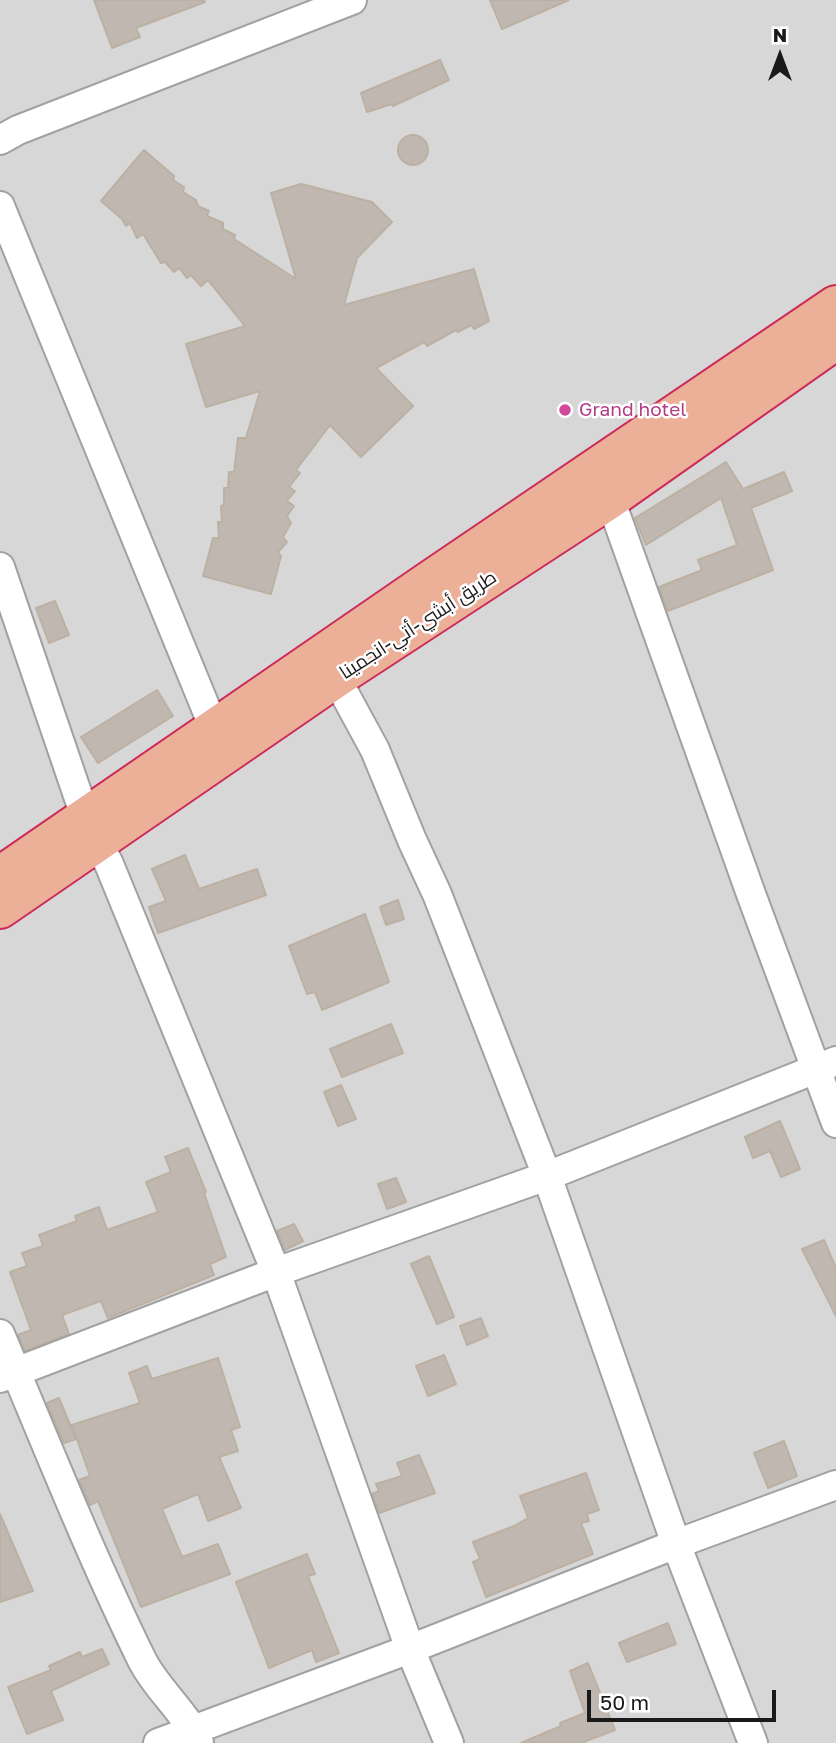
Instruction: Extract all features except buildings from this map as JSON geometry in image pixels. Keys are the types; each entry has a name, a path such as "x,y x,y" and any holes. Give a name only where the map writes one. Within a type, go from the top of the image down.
{"highway":[{"path":"0,876 91,829 214,728 833,328"},
{"name":"طريق أبشي-أتي-انجمينا","path":"0,909 91,829 336,678 610,499 833,328"}],"street":[{"path":"0,140 18,130 352,0"},
{"path":"0,206 214,728"},
{"path":"610,499 751,894 826,1065 836,1123"},
{"path":"0,567 91,829 109,864 276,1272 410,1649 449,1743"},
{"path":"336,678 375,750 437,894 547,1176 676,1544 752,1743"},
{"path":"8,1375 276,1272 547,1176 826,1065"},
{"path":"0,1334 8,1375 142,1660 152,1678 196,1736"},
{"path":"158,1743 196,1736 676,1544 836,1485"}],"shaded area":[{"path":"0,0 836,0 836,1743 0,1743"}],"place":[{"name":"Grand hotel","path":"565,410"}]}
